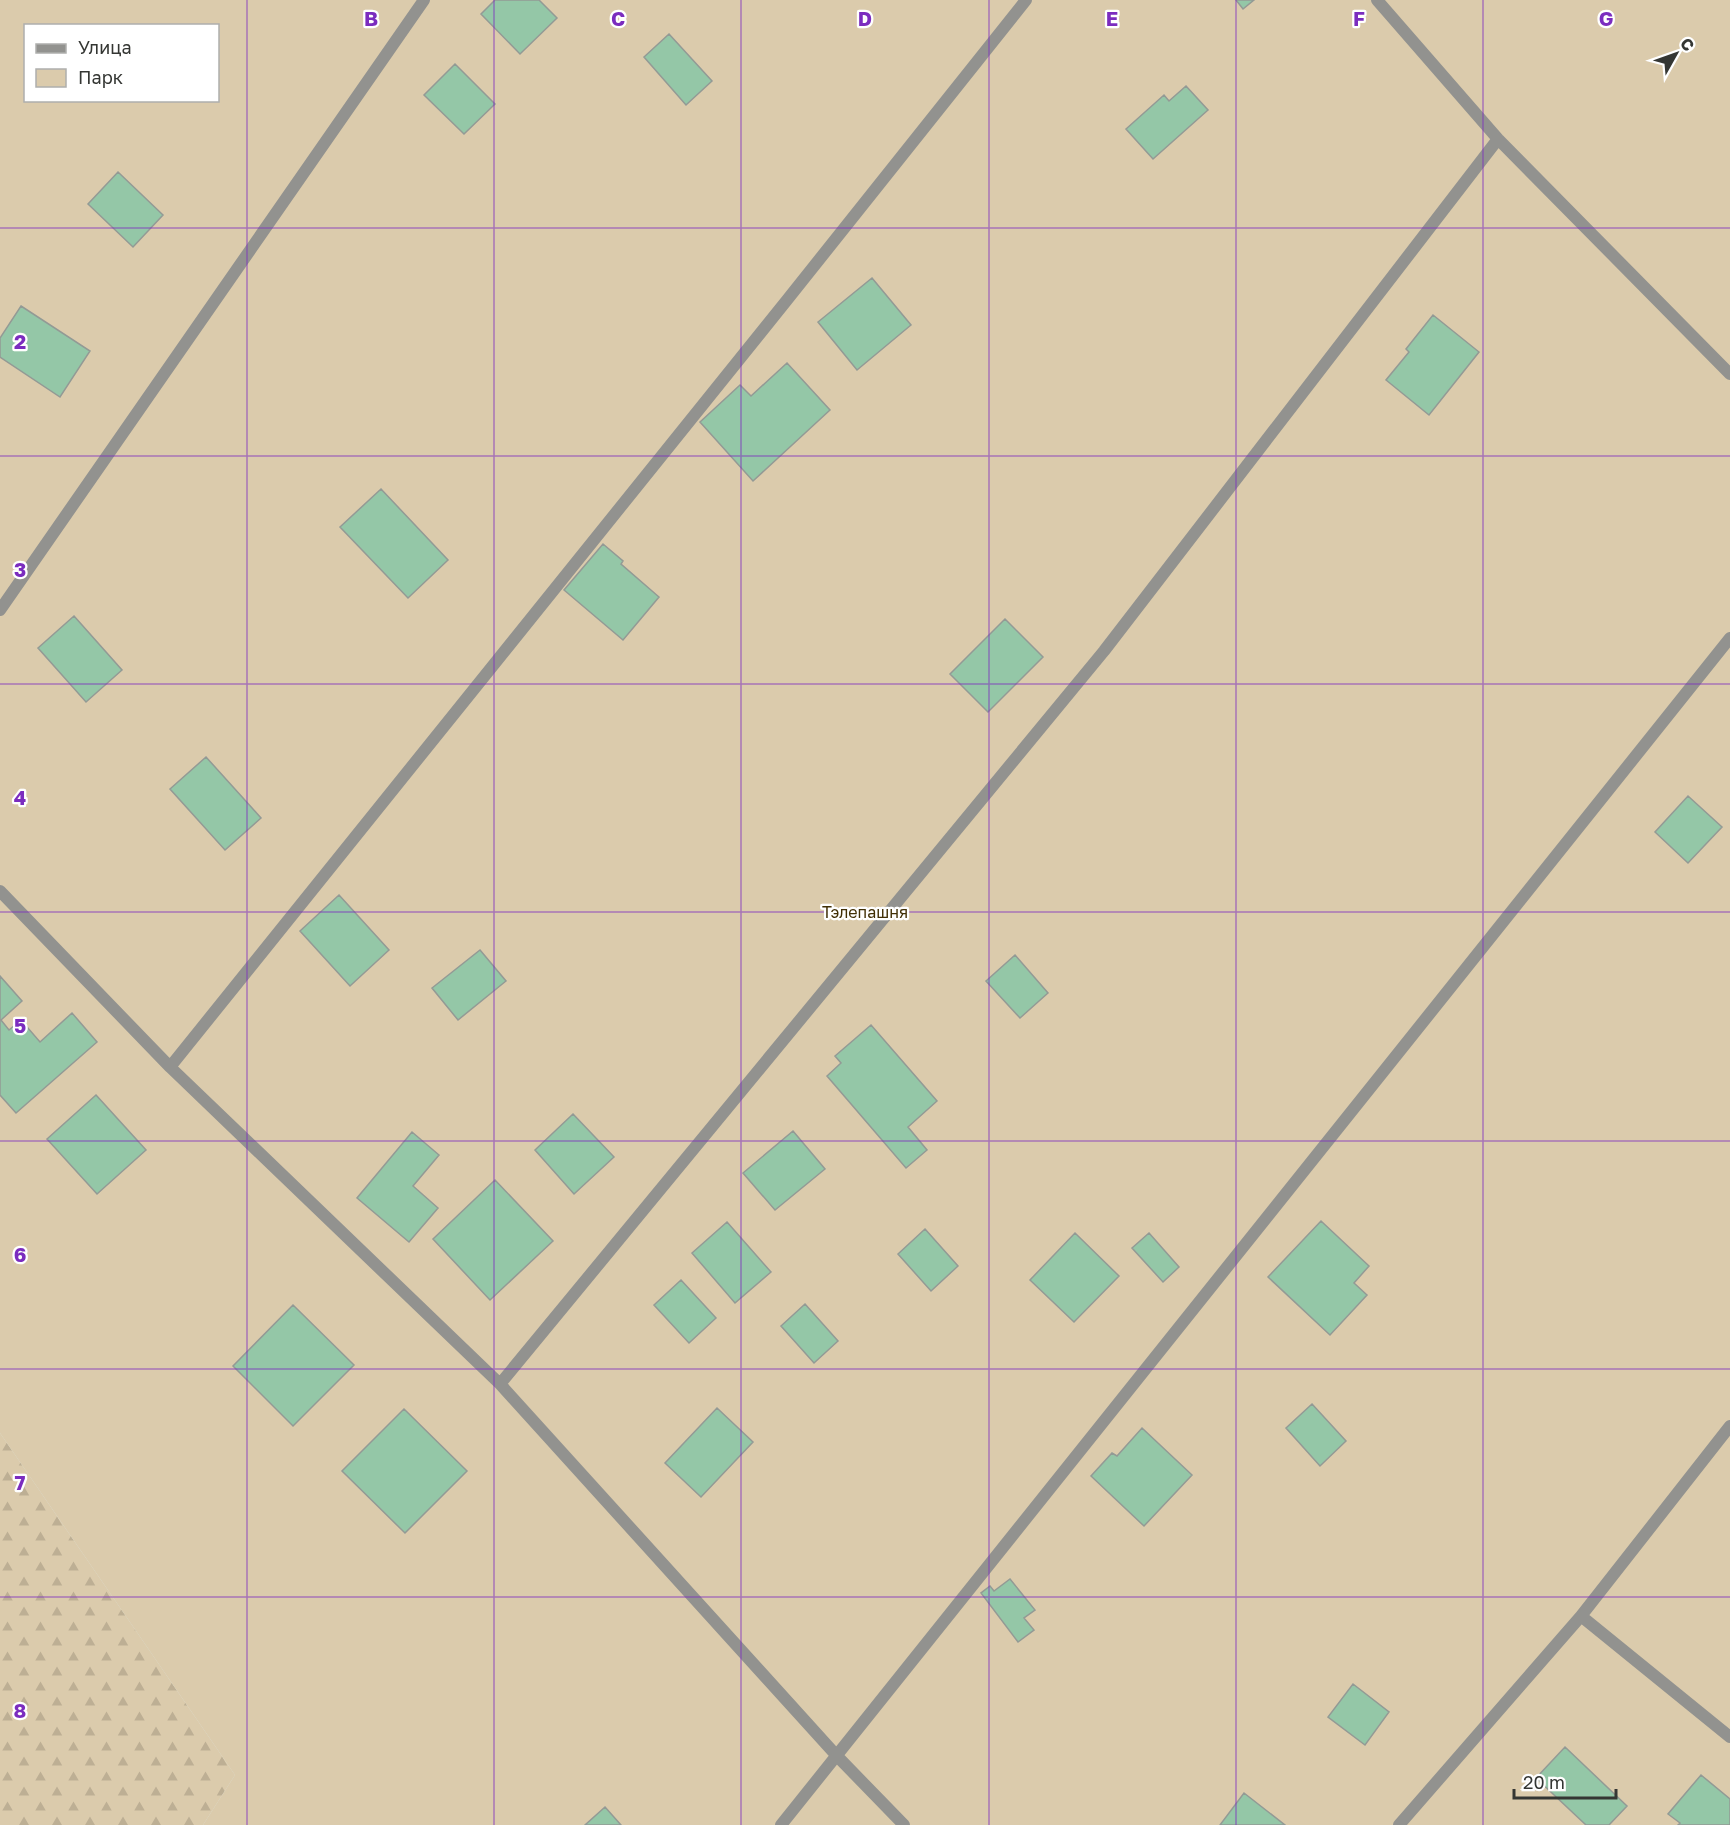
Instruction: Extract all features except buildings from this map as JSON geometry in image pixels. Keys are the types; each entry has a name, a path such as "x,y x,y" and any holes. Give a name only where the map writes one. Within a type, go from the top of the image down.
{"street":[{"path":"0,610 424,0"},
{"path":"170,1067 1026,0"},
{"path":"1377,0 1498,139 1730,374"},
{"path":"500,1384 1104,651 1498,139"},
{"path":"781,1825 1730,638"},
{"path":"0,891 170,1067 500,1384 836,1755 904,1825"},
{"path":"1399,1825 1581,1616 1730,1426"},
{"path":"1581,1616 1730,1737"}],"green space":[{"name":"Тэлепашня","path":"0,0 1730,0 1730,1825 203,1825 235,1775 0,1433"},
{"path":"0,1433 235,1775 203,1825 0,1825"}]}
